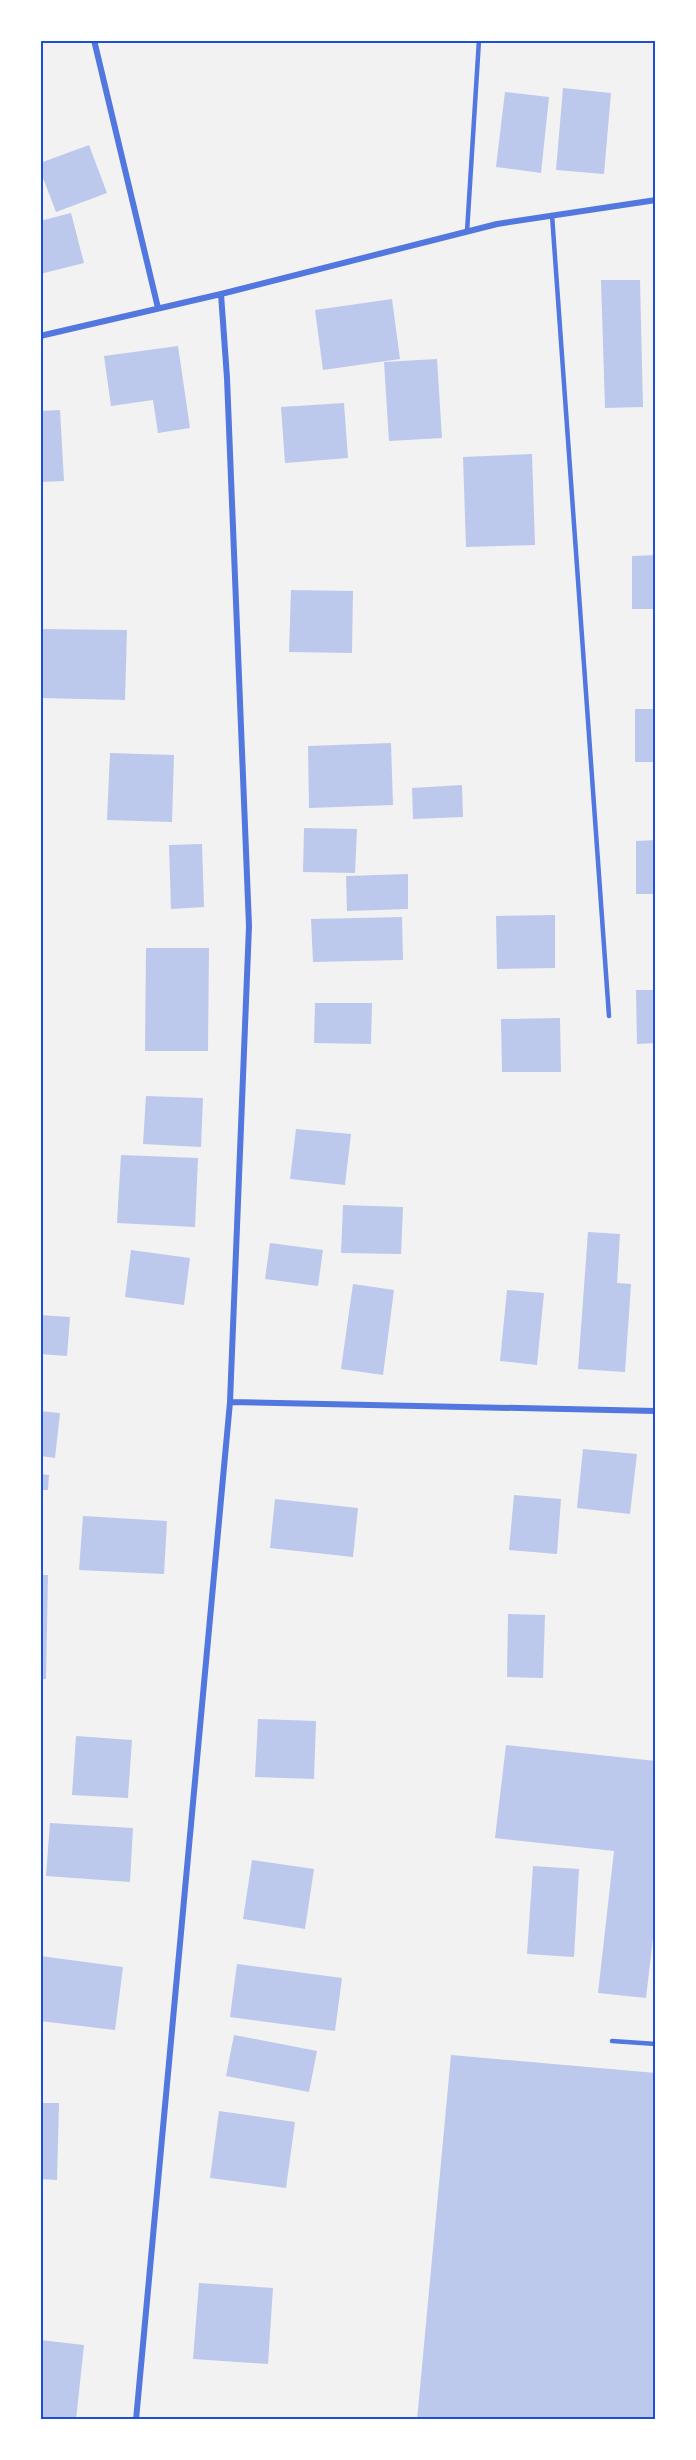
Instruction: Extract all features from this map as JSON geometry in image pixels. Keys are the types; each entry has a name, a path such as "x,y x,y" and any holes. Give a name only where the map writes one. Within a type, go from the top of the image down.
{"street":[{"path":"94,40 158,308"},
{"path":"40,336 221,294 497,224 656,200"},
{"path":"136,2420 230,1402 249,926 227,378 221,294"},
{"path":"230,1402 656,1411"}],"lane":[{"path":"468,232 479,40"},
{"path":"552,215 609,1016"},
{"path":"612,2040 656,2044"}],"building":[{"path":"563,88 611,93 604,174 556,170"},
{"path":"505,92 549,97 541,173 496,167"},
{"path":"89,145 107,193 56,212 40,170 40,163"},
{"path":"71,213 84,263 40,274 40,221"},
{"path":"601,280 640,280 643,407 605,408"},
{"path":"392,299 400,359 323,370 315,310"},
{"path":"178,346 190,428 158,433 153,400 111,406 104,356"},
{"path":"437,359 442,438 389,441 384,362"},
{"path":"344,403 348,458 285,463 281,407"},
{"path":"60,410 64,481 40,482 40,411"},
{"path":"532,454 535,545 466,547 463,457"},
{"path":"656,555 656,609 632,609 632,556"},
{"path":"291,590 353,591 352,653 289,652"},
{"path":"40,629 127,630 125,700 40,698"},
{"path":"635,709 656,709 656,762 635,762"},
{"path":"391,743 393,805 309,808 308,746"},
{"path":"110,753 174,755 172,822 107,820"},
{"path":"462,785 463,817 413,819 412,788"},
{"path":"304,828 357,829 355,873 303,872"},
{"path":"656,840 656,894 636,894 636,841"},
{"path":"202,844 204,907 171,909 169,845"},
{"path":"408,874 408,909 347,911 346,876"},
{"path":"555,915 555,968 497,969 496,916"},
{"path":"402,917 403,960 313,962 311,919"},
{"path":"146,948 209,948 208,1051 145,1051"},
{"path":"636,990 656,990 656,1043 637,1044"},
{"path":"315,1003 372,1003 371,1044 314,1043"},
{"path":"560,1018 561,1072 502,1072 501,1019"},
{"path":"146,1096 203,1098 201,1147 143,1144"},
{"path":"296,1129 351,1134 345,1185 290,1179"},
{"path":"121,1155 198,1158 195,1227 117,1223"},
{"path":"343,1205 403,1207 401,1254 341,1253"},
{"path":"588,1232 620,1234 617,1283 631,1284 625,1372 578,1369"},
{"path":"270,1243 323,1250 318,1286 265,1279"},
{"path":"131,1250 190,1258 184,1305 125,1297"},
{"path":"353,1284 394,1290 383,1375 341,1369"},
{"path":"507,1290 544,1293 537,1365 500,1361"},
{"path":"40,1315 70,1317 67,1356 40,1354"},
{"path":"40,1411 60,1413 55,1458 40,1456"},
{"path":"583,1449 637,1454 630,1514 577,1508"},
{"path":"40,1474 49,1475 48,1490 40,1490"},
{"path":"514,1495 561,1499 557,1554 509,1550"},
{"path":"275,1499 358,1508 353,1557 270,1548"},
{"path":"83,1516 167,1521 164,1574 79,1570"},
{"path":"40,1575 48,1575 46,1679 40,1679"},
{"path":"508,1614 545,1615 543,1678 507,1677"},
{"path":"258,1719 316,1721 314,1779 255,1777"},
{"path":"76,1736 132,1740 128,1798 72,1795"},
{"path":"506,1745 656,1761 656,1912 646,1998 598,1993 614,1851 495,1838"},
{"path":"50,1823 133,1828 130,1882 46,1876"},
{"path":"252,1860 314,1869 305,1929 243,1919"},
{"path":"533,1866 579,1869 574,1957 527,1954"},
{"path":"40,1956 123,1967 115,2030 40,2021"},
{"path":"237,1964 342,1978 335,2031 230,2017"},
{"path":"234,2035 317,2051 309,2092 226,2076"},
{"path":"451,2055 656,2073 656,2420 417,2420"},
{"path":"40,2103 59,2103 57,2180 40,2179"},
{"path":"219,2111 295,2122 286,2188 210,2178"},
{"path":"199,2283 273,2288 268,2364 193,2359"},
{"path":"40,2340 84,2345 76,2420 40,2420"}]}
